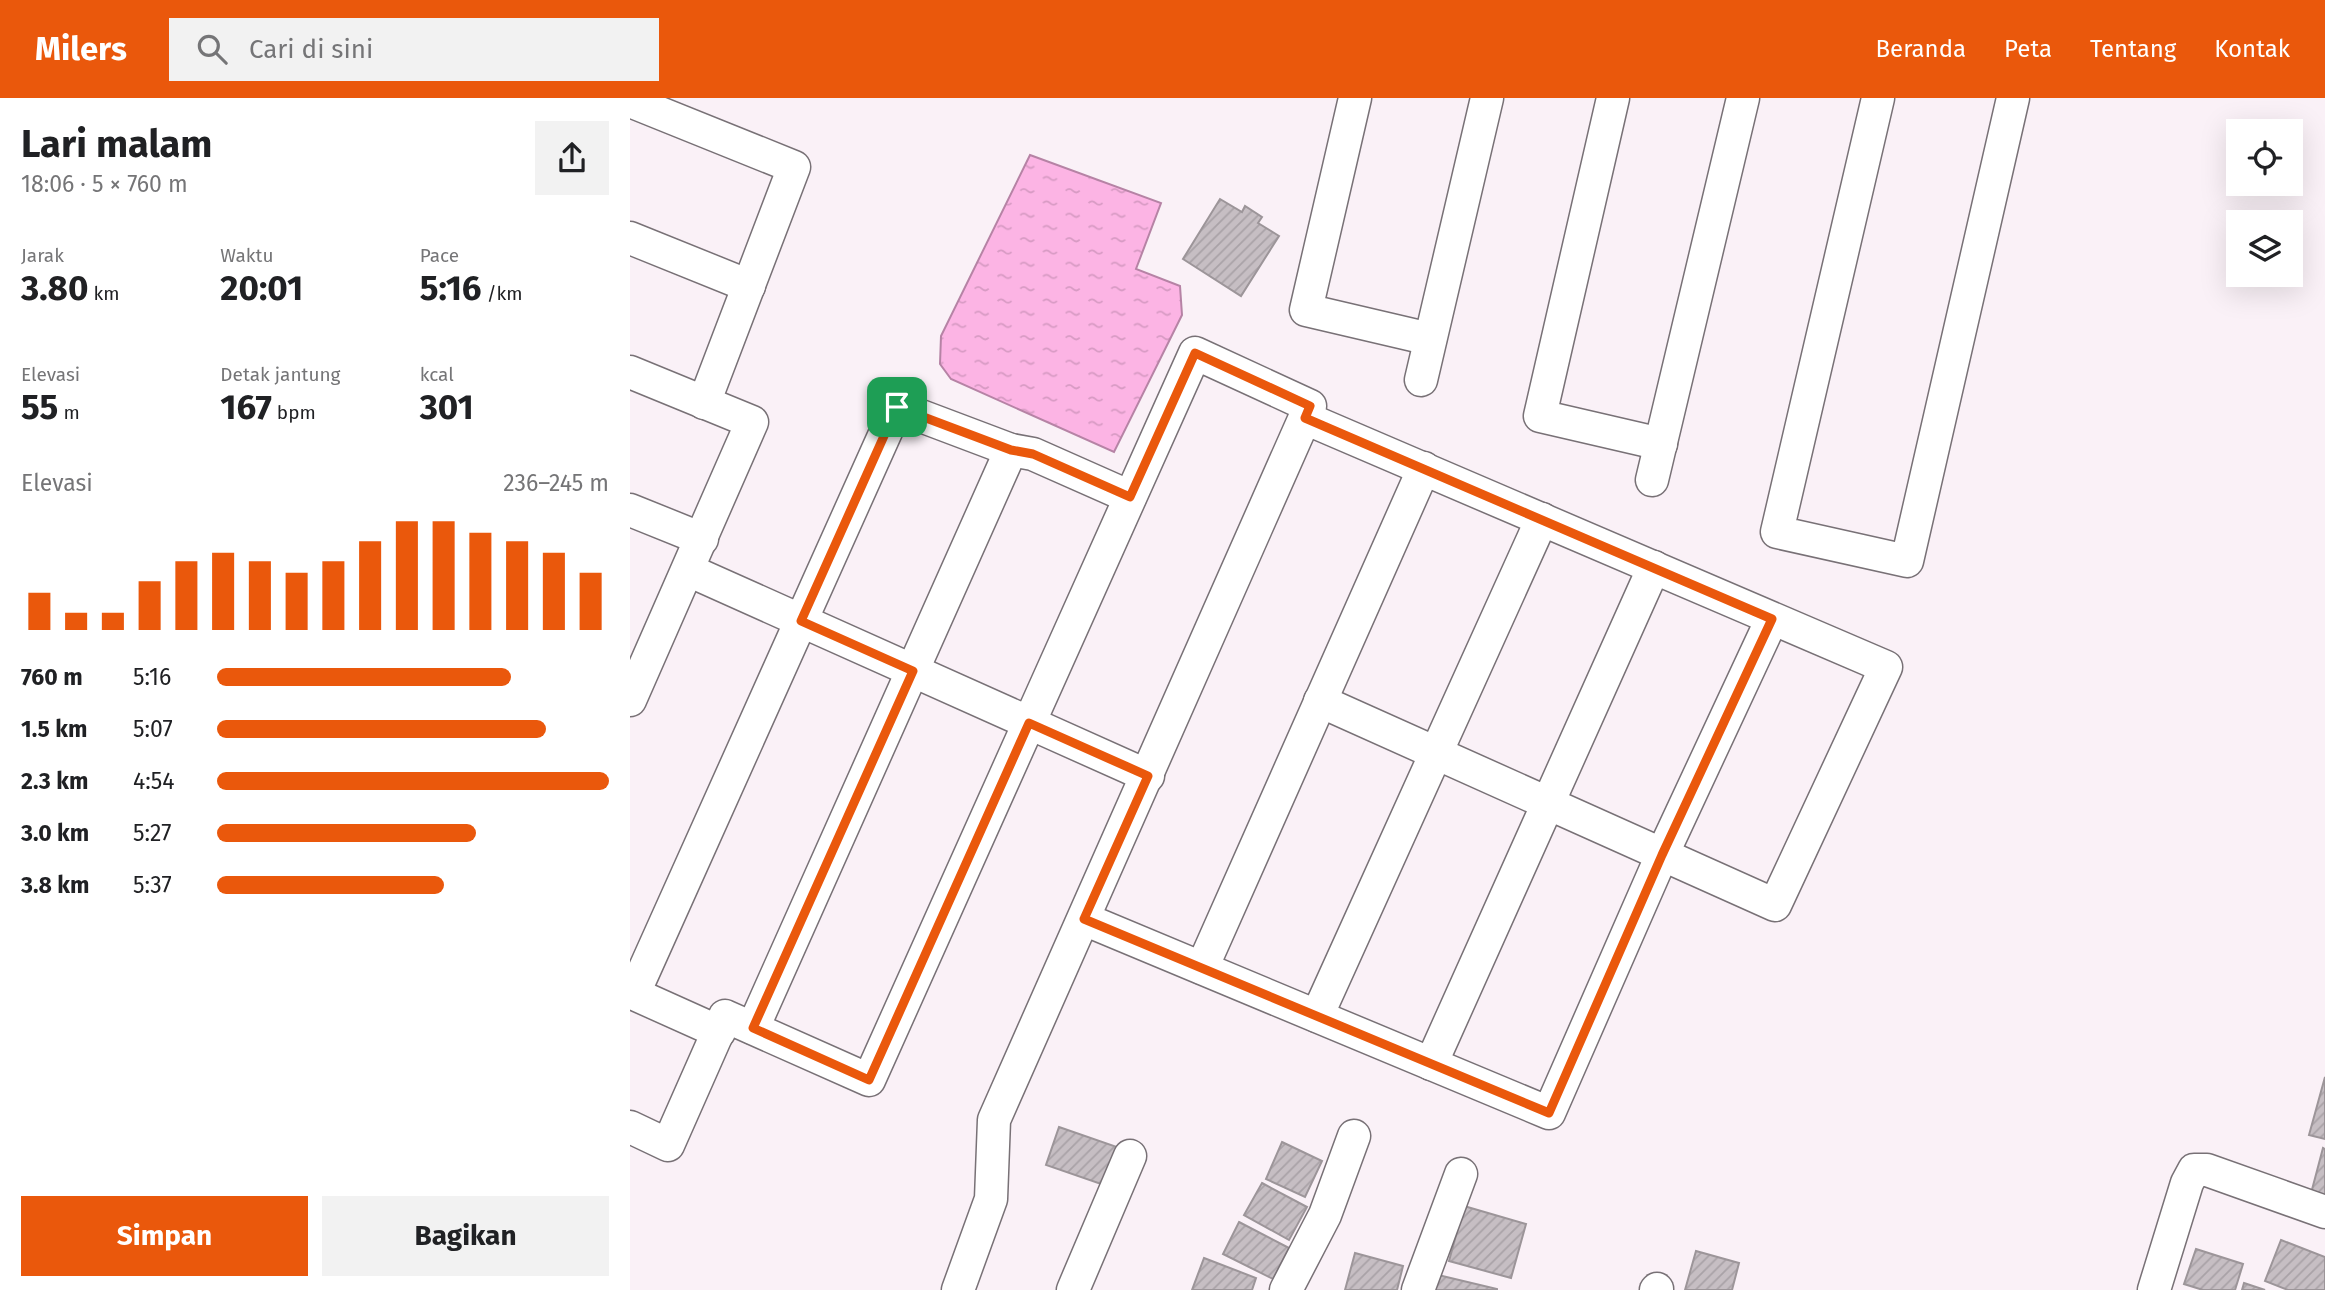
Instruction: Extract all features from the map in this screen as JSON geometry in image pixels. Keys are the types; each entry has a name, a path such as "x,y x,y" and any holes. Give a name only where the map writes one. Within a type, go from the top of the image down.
{"street":[{"path":"1355,98 1306,310 1430,339"},
{"path":"1421,380 1487,98"},
{"path":"1613,98 1540,416 1661,444"},
{"path":"1652,480 1743,98"},
{"path":"1878,98 1777,533 1907,561 2013,98"},
{"path":"630,102 794,167 704,402"},
{"path":"630,238 749,286"},
{"path":"630,1128 668,1145 726,1016 869,1080 1195,353 1310,406 994,1120 991,1199 957,1290"},
{"path":"630,372 752,422 630,700"},
{"path":"719,1032 632,993 897,407 1011,450 1033,454 1130,497"},
{"path":"1305,418 1886,667 1774,905 1435,755 1320,701"},
{"path":"753,1028 1011,450"},
{"path":"1202,968 1424,468"},
{"path":"630,510 702,539"},
{"path":"1317,1016 1542,519"},
{"path":"1431,1064 1654,567"},
{"path":"688,570 1148,776"},
{"path":"1084,919 1549,1113 1662,855 1772,619"},
{"path":"1286,1290 1330,1205 1354,1136"},
{"path":"1073,1290 1130,1156"},
{"path":"2154,1290 2187,1183 2194,1170 2207,1170 2325,1212"},
{"path":"1418,1290 1461,1174"}],"water":[{"path":"1030,155 1161,203 1136,269 1180,286 1182,315 1114,452 951,379 940,364 941,336"}],"building":[{"path":"1220,199 1242,212 1245,206 1262,217 1258,223 1279,236 1241,296 1183,259"},
{"path":"2325,1077 2325,1139 2309,1135"},
{"path":"1059,1127 1117,1147 1104,1185 1046,1165"},
{"path":"1282,1142 1322,1161 1305,1197 1266,1179"},
{"path":"2323,1148 2325,1149 2325,1205 2309,1201"},
{"path":"1262,1183 1307,1207 1289,1240 1244,1215"},
{"path":"1464,1206 1526,1224 1511,1278 1449,1261"},
{"path":"1239,1222 1289,1248 1273,1279 1223,1254"},
{"path":"2281,1240 2325,1257 2325,1290 2288,1290 2265,1281"},
{"path":"2196,1249 2243,1264 2235,1290 2203,1290 2184,1284"},
{"path":"1696,1251 1739,1263 1732,1290 1685,1290"},
{"path":"1355,1253 1403,1266 1397,1290 1345,1290"},
{"path":"1204,1258 1256,1278 1252,1290 1192,1290"},
{"path":"1434,1274 1497,1289 1497,1290 1430,1290"},
{"path":"2244,1283 2265,1290 2242,1290"}],"route":[{"path":"1195,353 1310,406 1305,418 1772,619 1662,855 1549,1113 1084,919 1148,776 1029,723 869,1080 753,1028 913,671 801,621 897,407 1011,450 1033,454 1130,497 1195,353"}]}
